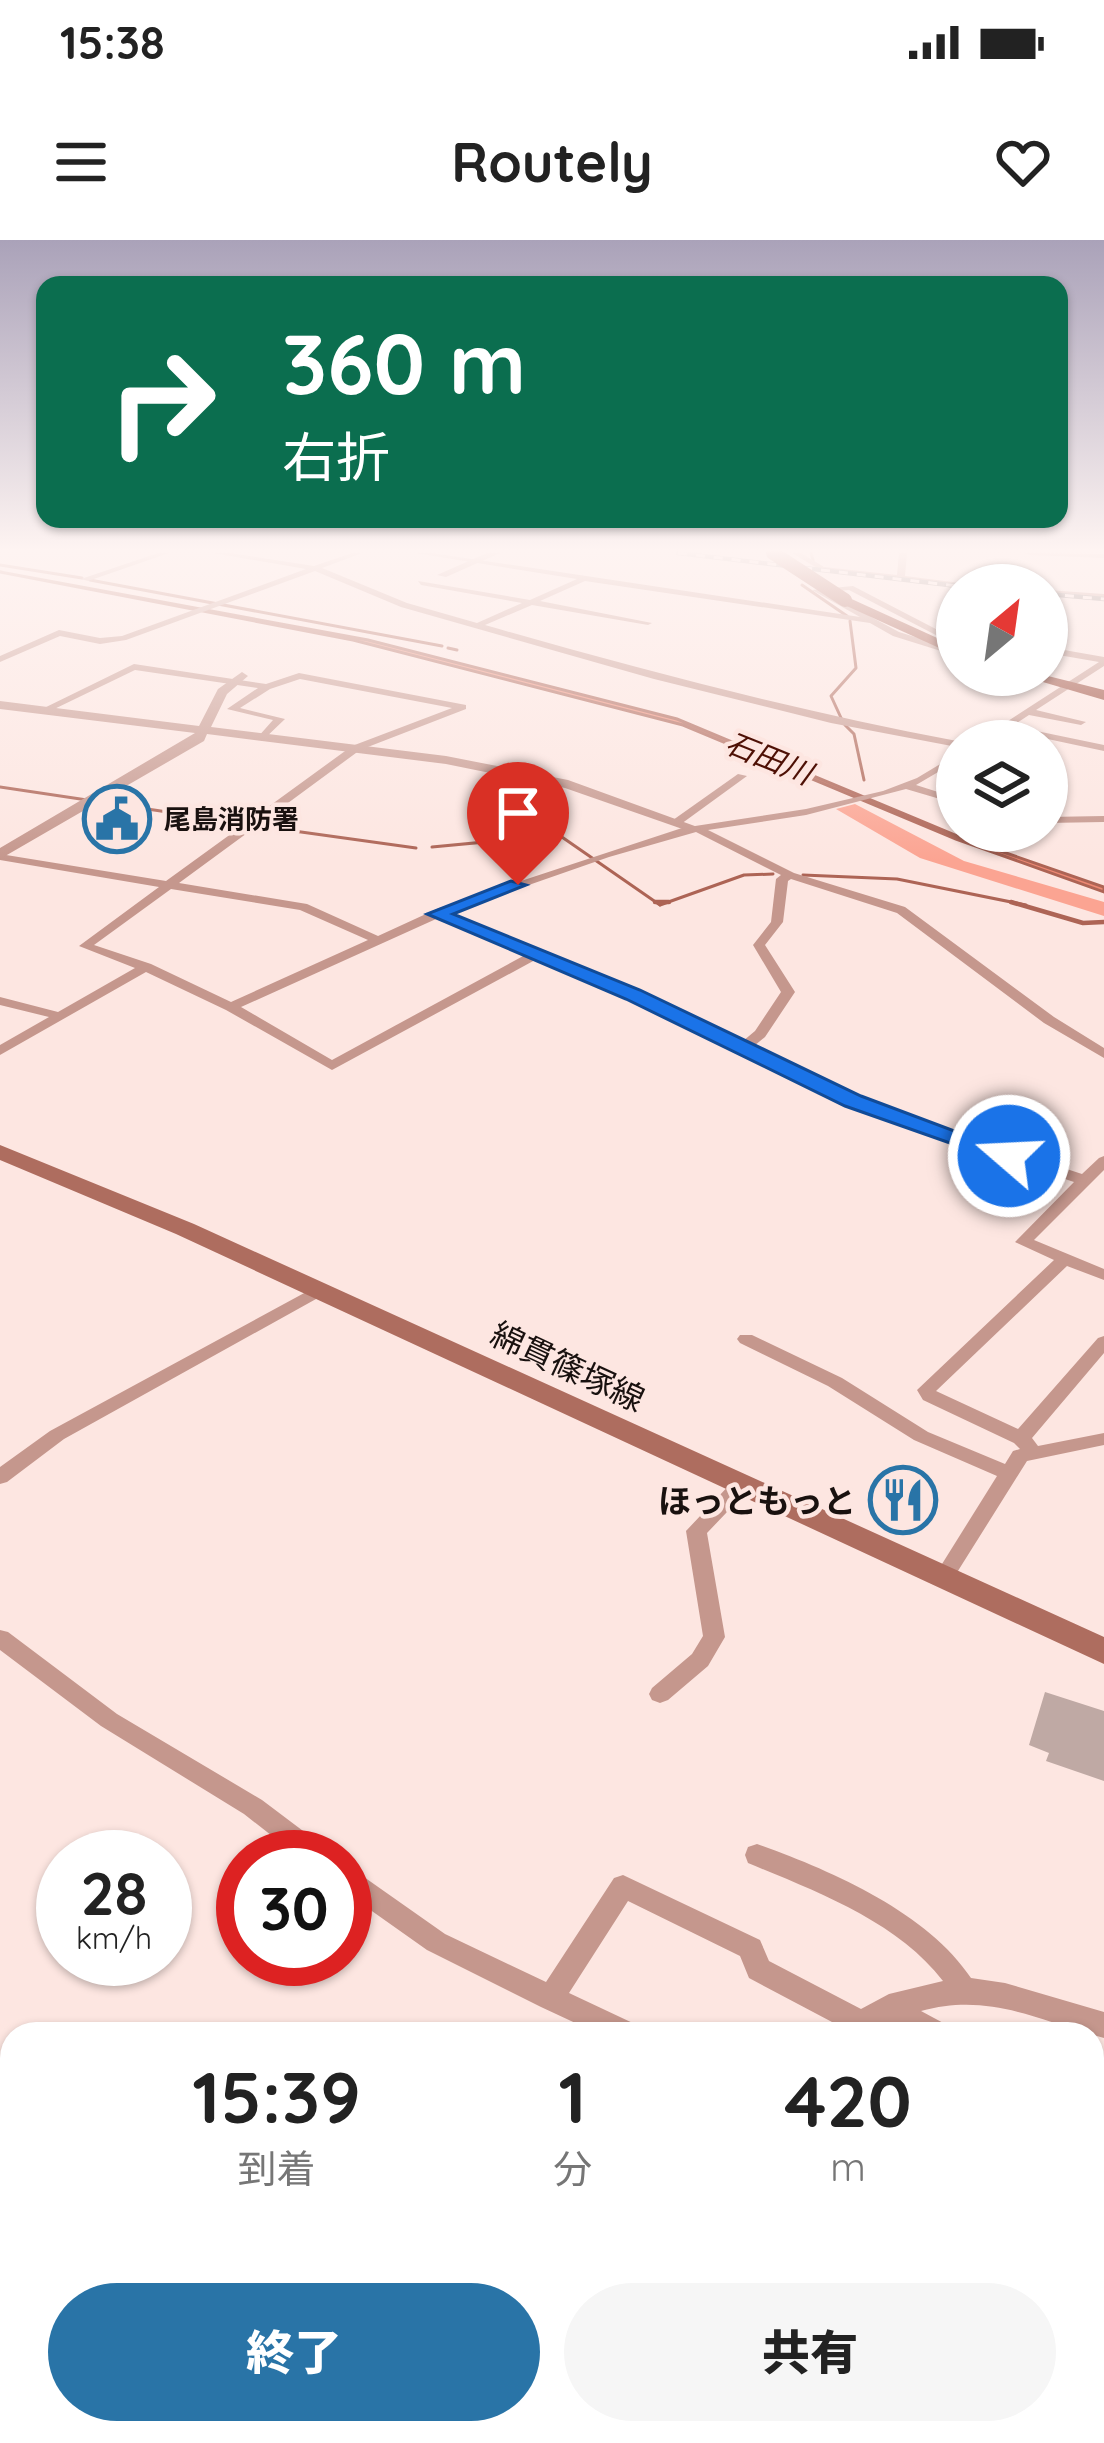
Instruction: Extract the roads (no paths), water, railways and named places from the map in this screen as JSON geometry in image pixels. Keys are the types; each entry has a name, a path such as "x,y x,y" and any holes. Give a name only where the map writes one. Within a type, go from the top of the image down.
{"highway":[{"path":"1068,681 1072,682"},
{"path":"1068,681 1104,693"}],"main road":[{"name":"綿貫篠塚線","path":"0,1152 319,1290 1104,1651"}],"street":[{"path":"587,656 775,707 936,739"},
{"path":"1013,720 1104,661"},
{"path":"43,711 136,667 267,687"},
{"path":"262,739 280,719 232,709 267,687 306,676 463,706 356,748 85,946 146,967 231,1007 332,1066 538,953"},
{"path":"1072,682 1104,676"},
{"path":"0,856 205,732 216,702 238,679"},
{"path":"0,705 356,748 550,779 696,829 790,875 873,898 914,917 1049,1020 1104,1054"},
{"path":"1026,711 1081,722"},
{"path":"1068,741 1104,748"},
{"path":"231,1007 436,914 597,858 696,829 743,824 884,793 936,770"},
{"path":"677,822 742,776"},
{"path":"907,786 936,795"},
{"path":"1068,820 1104,819"},
{"path":"0,856 303,907 379,940"},
{"path":"745,1046 760,1034 788,992 760,945 776,928 782,879 790,875"},
{"path":"436,914 538,953 887,1115 1085,1180"},
{"path":"0,1051 146,967"},
{"path":"0,1001 59,1016"},
{"path":"1104,1161 1023,1242 1104,1275"},
{"path":"1064,1260 926,1390 1027,1445 1104,1439"},
{"path":"0,1478 57,1436 319,1290"},
{"path":"746,1339 835,1382 922,1436 1007,1473"},
{"path":"944,1577 1007,1473 1104,1342"},
{"path":"660,1694 700,1660 715,1637 696,1531 741,1485"},
{"path":"0,1638 109,1720 283,1830"},
{"path":"757,1855 871,1908 947,1966 963,1989"},
{"path":"551,1998 623,1886 751,1948 758,1970 839,2022"},
{"path":"372,1900 436,1942 600,2022"},
{"path":"860,2022 889,2007 963,1989 1004,1995 1094,2022"},
{"path":"889,2007 909,2022"}],"water":[{"name":"石田川","path":"414,656 430,656 677,719 936,831 683,725"},
{"path":"992,852 1104,887 1104,892"}],"waterway":[{"path":"842,720 831,696 856,668 854,656"},
{"path":"845,725 854,734 864,780"},
{"path":"0,787 241,823"},
{"path":"258,826 416,848"},
{"path":"432,847 559,835 656,902"},
{"path":"668,902 744,875 773,874"},
{"path":"803,875 897,879 1026,905"},
{"path":"656,902 668,902"},
{"path":"656,902 668,902"},
{"path":"1011,902 1083,923 1104,922"}],"place":[{"name":"尾島消防署","path":"117,819"},
{"name":"ほっともっと","path":"903,1500"}]}
